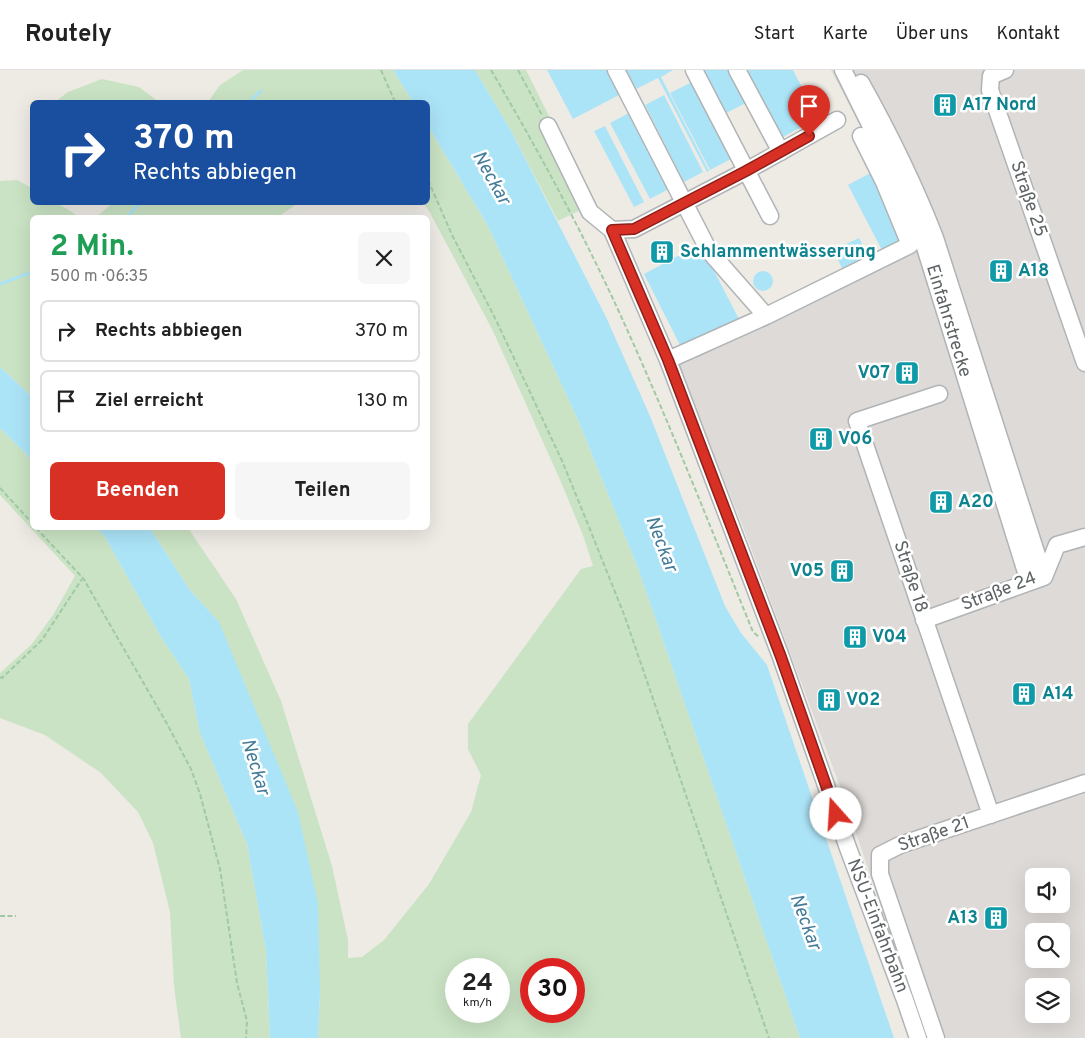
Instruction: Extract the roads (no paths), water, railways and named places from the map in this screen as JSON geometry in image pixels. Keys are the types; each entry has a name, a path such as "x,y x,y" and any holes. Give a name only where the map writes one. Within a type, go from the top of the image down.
{"street":[{"path":"616,70 710,251 766,316"},
{"path":"694,70 770,216"},
{"path":"737,70 781,152"},
{"name":"Einfahrstrecke","path":"843,70 906,198 924,244 1036,579"},
{"name":"Einfahrstrecke","path":"854,70 917,192 934,238 1036,579"},
{"name":"Straße 25","path":"1005,70 991,76 990,90 1085,363"},
{"path":"612,230 634,229 746,171 837,120"},
{"name":"NSU-Einfahrbahn","path":"548,126 590,212 612,230 668,360 778,648 918,1038"},
{"path":"668,360 766,316 910,245 884,182 861,136"},
{"name":"Straße 18","path":"939,394 857,421 991,815"},
{"name":"Straße 24","path":"924,620 1036,579 1057,545 1085,536"},
{"name":"Straße 21","path":"936,1038 880,874 880,855 900,845 1085,783"}],"water":[{"name":"Neckar","path":"393,70 475,70 510,129 606,317 650,416 725,606 741,633 767,665 894,1038 800,1038 638,568 578,420 488,226 430,129 430,100 412,100"},
{"path":"547,70 608,70 621,94 573,119"},
{"path":"626,70 673,70 661,77 709,171 707,172 658,78 636,89"},
{"path":"704,70 730,70 746,103 726,113"},
{"path":"745,70 793,70 818,118 781,138"},
{"path":"692,82 731,159 710,170 670,93"},
{"path":"664,95 703,172 684,182 645,105"},
{"path":"629,113 669,189 650,199 610,123"},
{"path":"605,126 644,202 634,207 594,131"},
{"path":"874,171 902,242 883,252 848,185"},
{"path":"859,238 870,259 844,272 833,250"},
{"path":"700,244 739,319 681,347 644,274"},
{"path":"763,271 770,274 773,281 770,288 763,291 756,288 753,281 756,274"},
{"path":"0,367 30,395 30,458 0,428"},
{"name":"Neckar","path":"99,530 151,530 189,589 219,622 298,812 318,903 320,993 318,1038 270,1038 266,951 247,844 200,733 189,679 161,637 105,537"}],"waterway":[{"path":"251,100 261,91"},
{"path":"129,215 138,205"},
{"path":"0,284 30,273"}],"place":[{"name":"A17 Nord","path":"945,105"},
{"name":"Schlammentwässerung","path":"662,252"},
{"name":"A18","path":"1001,271"},
{"name":"V07","path":"907,373"},
{"name":"V06","path":"821,439"},
{"name":"A20","path":"941,502"},
{"name":"V05","path":"842,571"},
{"name":"V04","path":"855,637"},
{"name":"A14","path":"1024,694"},
{"name":"V02","path":"829,700"},
{"name":"A13","path":"996,918"}]}
